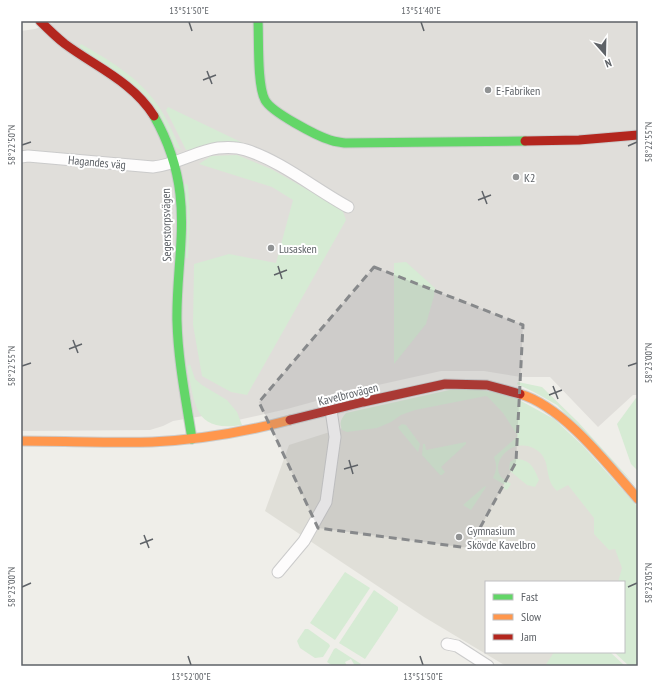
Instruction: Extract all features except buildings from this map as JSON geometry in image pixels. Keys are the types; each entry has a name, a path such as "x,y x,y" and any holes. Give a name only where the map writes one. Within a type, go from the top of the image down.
{"street":[{"name":"Segerstorpsvägen","path":"40,21 46,29 68,46 122,81 147,105 163,134 173,163 180,194 178,344 192,439"},
{"path":"258,21 260,74 265,100 270,107 287,119 329,140 344,143 403,143 579,140 638,135"},
{"name":"Hagandes väg","path":"21,157 28,156 153,167 165,166 217,148 232,147 245,149 266,158 348,206"},
{"name":"Kavelbrovägen","path":"21,441 152,442 192,439 264,427 445,384 487,384 526,396 554,412 583,437 638,499"},
{"path":"278,572 304,541 326,502 335,436 331,410"},
{"path":"447,644 457,646 488,666"}],"highlighted area":[{"path":"374,267 523,325 516,462 469,548 318,528 259,402"}],"shaded area":[{"path":"58,21 638,21 638,395 633,395 598,427 550,377 521,377 484,371 441,371 360,389 287,409 238,420 203,416 173,421 150,430 21,431 21,31 35,29"},
{"name":"Gymnasium Skövde Kavelbro","path":"492,393 576,468 627,563 621,581 485,581 485,653 566,653 555,666 506,666 424,617 265,511 289,445 402,409"}],"green space":[{"path":"81,44 102,56 141,85 164,115 181,150 175,147 161,118 79,47"},
{"path":"168,107 247,145 186,150 166,110"},
{"path":"237,155 271,169 342,209 346,220 247,395 231,392 202,376 193,325 194,264 229,254 276,263 293,200 272,187 199,164 211,156"},
{"path":"183,184 187,184 188,186 190,219 188,258 184,258"},
{"path":"406,262 435,288 426,324 394,364 394,263"},
{"path":"190,364 195,379 227,400 237,412 242,425 226,426 214,424 205,420 199,412 192,392 187,366"},
{"path":"518,382 542,387 578,422 638,488 557,405 517,384"},
{"path":"463,387 510,395 554,419 583,446 638,507 638,666 629,666 615,653 625,653 625,581 618,581 622,568 615,549 609,550 594,534 594,518 568,485 557,491 553,486 550,481 545,460 538,451 530,447 513,447 502,457 498,470 501,477 511,484 507,490 503,488 505,485 493,478 496,468 494,457 518,436 503,413 488,397 486,396 415,410 401,415 391,422 377,428 347,432 342,430 341,425 341,421 346,413"},
{"path":"636,398 638,399 638,471 631,464 617,424"},
{"path":"402,424 406,425 420,444 418,452 399,429 398,427"},
{"path":"466,442 466,444 441,467 445,472 442,475 440,475 422,455 423,444 425,444 426,450"},
{"path":"515,459 528,462 533,467 539,480 535,487 527,485 510,471 510,462"},
{"path":"485,486 486,487 471,510 463,505"},
{"path":"345,572 370,588 335,640 310,623"},
{"path":"374,590 398,607 398,610 365,659 339,643"},
{"path":"305,629 308,629 329,644 330,646 323,657 315,658 300,648 297,641"},
{"path":"336,648 361,664 359,666 355,666 351,659 345,662 347,666 333,666 327,662"},
{"path":"553,653 611,653 625,666 545,666"}],"traffic: fast":[{"path":"258,21 259,62 262,93 265,100 276,111 285,117 324,138 345,143 525,141"},
{"path":"154,116 171,154 180,194 182,226 177,321 179,351 192,439"}],"traffic: slow":[{"path":"520,394 553,411 569,424 599,454 638,499"},
{"path":"21,441 169,441 221,435 290,420"}],"traffic: jam":[{"path":"40,21 65,44 125,84 136,94 154,116"},
{"path":"525,141 579,140 638,135"},
{"path":"290,420 445,384 487,385 520,394"}],"place":[{"name":"E-Fabriken","path":"488,90"},
{"name":"K2","path":"516,177"},
{"name":"Lusasken","path":"271,248"},
{"name":"Gymnasium Skövde Kavelbro","path":"459,537"}]}
